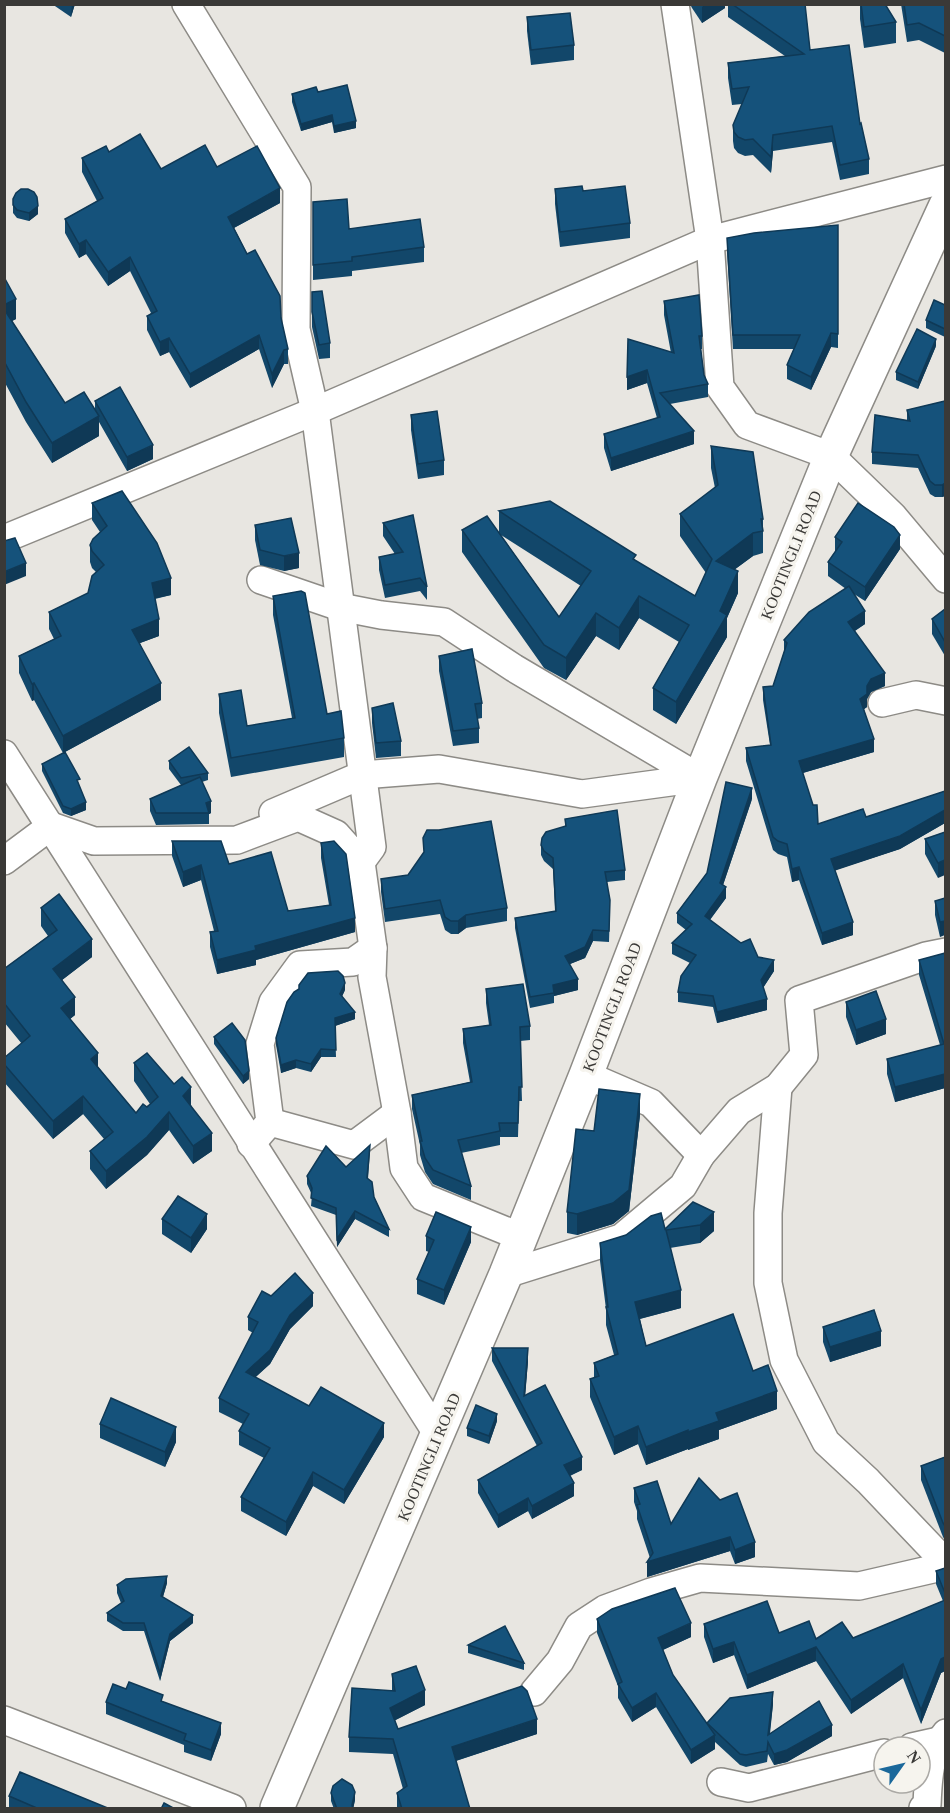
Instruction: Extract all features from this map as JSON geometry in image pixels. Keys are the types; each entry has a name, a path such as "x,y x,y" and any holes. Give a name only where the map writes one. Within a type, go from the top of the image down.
{"street":[{"path":"186,4 297,187 296,329 315,411 372,847 361,862"},
{"path":"675,4 710,240 720,387 747,425 831,456 892,516 945,579"},
{"path":"4,540 315,411 710,240 945,179"},
{"name":"KOOTINGLI ROAD","path":"277,1809 506,1274 586,1075 700,778 831,456 945,205"},
{"path":"261,580 340,606 381,615 444,622 523,674 700,778"},
{"path":"882,703 916,695 945,701"},
{"path":"4,754 438,1435"},
{"path":"211,840 362,775 439,770 582,794 700,778"},
{"path":"51,826 94,841 237,840 298,817 336,834 361,862 373,948 372,977 397,1113 404,1168 423,1197 521,1237"},
{"path":"4,861 51,826"},
{"path":"251,1144 270,1122 260,1044 273,1002 300,964 352,962 373,948"},
{"path":"506,1274 621,1238 683,1186 701,1155 739,1111 778,1087 804,1055 799,1000 926,956 945,952"},
{"path":"586,1075 651,1103 701,1155"},
{"path":"534,1692 560,1661 579,1626 605,1609 651,1592 700,1578 858,1586 945,1565 868,1481 826,1442 784,1360 768,1283 768,1213 778,1087"},
{"path":"270,1122 354,1145 397,1113"},
{"path":"4,1720 232,1809"},
{"path":"926,1807 929,1773 942,1737"},
{"path":"721,1782 746,1798 872,1757"}],"building":[{"path":"732,4 805,4 810,50 849,45 860,124 869,159 840,165 832,126 773,135 771,157 753,139 745,140 738,137 733,125 749,87 732,89 728,63 804,54"},
{"path":"861,4 885,4 896,22 864,27"},
{"path":"904,4 945,4 945,36 919,23 907,25"},
{"path":"570,13 574,45 531,50 527,17"},
{"path":"347,85 356,121 334,126 332,115 301,124 292,94 316,87 318,92"},
{"path":"140,134 161,169 205,145 217,167 257,146 280,188 228,217 247,254 255,250 280,296 281,318 288,349 284,350 272,374 259,335 190,374 169,338 160,342 147,316 157,311 130,257 108,272 86,240 79,244 65,219 103,198 82,158 106,146 109,152"},
{"path":"582,186 583,191 625,186 630,223 560,232 555,189"},
{"path":"21,189 34,192 37,197 38,206 29,213 17,210 13,205 16,193"},
{"path":"347,199 349,229 420,219 424,247 352,257 352,261 313,265 313,202"},
{"path":"838,225 838,334 831,333 811,377 787,365 800,335 733,335 727,238 754,233"},
{"path":"4,277 16,299 4,305"},
{"path":"322,291 330,343 319,345 312,312 312,292"},
{"path":"699,295 702,336 699,336 704,375 708,384 660,393 694,431 611,458 604,434 660,417 647,370 627,377 628,339 674,353 664,301"},
{"path":"934,300 945,305 945,329 926,320"},
{"path":"4,309 65,403 84,392 99,416 52,443 4,361"},
{"path":"917,329 936,339 918,382 896,372"},
{"path":"120,387 153,445 127,457 95,401"},
{"path":"945,401 945,483 935,485 930,481 918,455 872,452 875,415 910,421 907,410"},
{"path":"437,411 444,460 418,464 411,415"},
{"path":"711,446 753,452 763,531 753,533 716,561 738,571 720,611 727,615 676,702 653,688 689,625 639,596 619,628 596,613 566,658 544,645 462,530 487,516 559,617 591,571 499,511 550,501 636,555 633,559 695,596 712,559 680,514 718,485"},
{"path":"122,491 157,543 171,578 152,583 159,619 132,630 161,683 63,736 34,683 32,684 19,656 61,636 49,612 88,593 92,576 104,565 92,551 90,545 107,526 92,503"},
{"path":"858,503 894,527 900,535 865,587 828,562 842,542 835,537"},
{"path":"413,515 427,587 420,578 385,585 379,557 403,552 383,523"},
{"path":"291,518 299,553 284,556 260,550 255,525"},
{"path":"15,538 26,563 4,572 4,541"},
{"path":"849,586 865,611 848,622 885,673 871,679 867,686 867,694 860,699 874,739 799,761 813,805 817,805 818,824 863,809 866,817 945,791 945,810 900,836 831,859 853,922 822,933 799,867 792,869 787,844 773,837 746,748 771,745 763,687 773,686 787,643 784,640 809,612"},
{"path":"301,591 305,593 327,714 341,711 344,738 231,758 219,694 241,690 247,726 295,718 273,596"},
{"path":"945,609 945,642 932,619"},
{"path":"472,649 482,703 475,704 479,728 453,731 439,656"},
{"path":"393,703 401,741 376,743 372,708"},
{"path":"189,747 208,773 181,778 169,761"},
{"path":"65,752 80,779 77,780 86,802 71,809 63,806 42,764"},
{"path":"200,777 211,801 206,803 209,813 156,813 150,799"},
{"path":"726,782 752,788 720,883 726,887 705,916 741,943 750,939 758,957 774,960 761,980 767,999 717,1012 713,996 678,992 681,976 696,955 672,943 692,924 677,913 707,873"},
{"path":"617,810 625,870 605,872 610,900 609,931 593,930 585,947 565,956 578,979 553,985 554,993 530,997 515,918 556,911 553,858 544,851 541,845 542,838 546,832 566,826 565,819"},
{"path":"491,821 507,908 466,915 458,921 451,921 445,917 440,900 385,909 381,879 408,875 424,852 423,838 427,830"},
{"path":"945,832 945,860 938,863 925,839"},
{"path":"172,841 221,841 229,864 271,852 288,911 331,905 321,843 334,841 346,854 355,918 255,946 256,950 217,960 210,932 218,931 201,865 183,872"},
{"path":"59,894 92,939 53,969 75,997 61,1008 98,1053 91,1059 136,1113 143,1104 147,1107 158,1097 134,1063 147,1053 174,1084 182,1077 191,1087 183,1096 212,1133 193,1146 169,1112 147,1137 106,1171 90,1151 113,1132 83,1096 53,1121 4,1064 4,1058 30,1036 4,1003 4,969 57,930 41,908"},
{"path":"945,898 945,921 940,922 935,901"},
{"path":"945,953 945,1074 895,1087 887,1059 944,1044 919,960"},
{"path":"338,971 345,983 340,994 355,1012 335,1018 336,1050 321,1049 311,1064 296,1060 281,1065 276,1038 287,1002 299,989 299,985 308,973"},
{"path":"523,984 530,1026 520,1027 522,1087 519,1087 518,1123 499,1123 500,1131 458,1140 471,1186 433,1170 425,1158 412,1095 472,1082 463,1029 491,1025 486,989"},
{"path":"876,991 886,1019 856,1030 846,1002"},
{"path":"232,1023 245,1040 249,1071 243,1076 214,1037"},
{"path":"599,1089 640,1094 629,1190 613,1203 577,1214 567,1212 576,1129 594,1131"},
{"path":"370,1145 367,1178 372,1182 374,1197 389,1229 355,1211 337,1239 336,1208 311,1198 312,1188 307,1176 326,1146 346,1167"},
{"path":"178,1196 207,1214 191,1238 162,1219"},
{"path":"693,1202 714,1212 700,1225 666,1230 681,1290 635,1302 646,1346 733,1314 753,1371 768,1365 777,1391 716,1413 719,1421 688,1432 688,1430 646,1447 638,1426 614,1437 590,1379 599,1376 594,1363 618,1354 606,1307 608,1307 600,1243 626,1235 651,1216 661,1213 665,1229"},
{"path":"436,1212 471,1227 444,1290 417,1279 434,1240 426,1236"},
{"path":"295,1273 313,1293 290,1315 270,1350 246,1372 309,1406 321,1387 384,1423 344,1490 313,1472 286,1522 241,1497 270,1448 239,1431 249,1414 219,1398 258,1322 248,1317 262,1291 271,1296"},
{"path":"874,1310 881,1331 830,1347 823,1327"},
{"path":"492,1348 528,1348 524,1396 545,1385 582,1457 564,1465 574,1483 532,1506 528,1498 498,1515 478,1480 542,1443"},
{"path":"111,1398 176,1427 165,1452 100,1424"},
{"path":"476,1405 497,1414 489,1436 467,1428"},
{"path":"945,1457 945,1526 921,1466"},
{"path":"699,1478 720,1500 737,1493 755,1542 735,1550 730,1537 647,1562 653,1553 637,1505 640,1504 634,1488 657,1481 671,1524"},
{"path":"945,1568 945,1593 936,1571"},
{"path":"167,1576 161,1596 193,1615 170,1634 160,1673 144,1623 123,1623 107,1613 124,1601 117,1585 126,1579"},
{"path":"675,1588 691,1623 658,1638 673,1675 715,1735 691,1750 656,1693 632,1708 618,1684 622,1682 597,1619 612,1609"},
{"path":"945,1600 945,1657 941,1659 921,1710 903,1664 851,1700 816,1647 747,1675 734,1642 713,1649 704,1624 767,1601 779,1633 809,1621 816,1639 842,1622 853,1638"},
{"path":"505,1626 524,1663 468,1645"},
{"path":"416,1666 425,1690 390,1708 398,1729 522,1686 527,1691 537,1719 452,1747 470,1809 402,1809 397,1793 407,1786 393,1739 349,1737 352,1688 395,1691 392,1674"},
{"path":"129,1682 163,1695 161,1701 221,1723 211,1750 184,1740 186,1734 106,1702 113,1684 126,1689"},
{"path":"773,1692 768,1735 819,1701 832,1725 787,1750 774,1754 768,1742 767,1751 746,1755 740,1754 707,1723 730,1698"},
{"path":"20,1772 110,1809 39,1809 9,1796"},
{"path":"342,1779 352,1785 355,1792 353,1809 337,1809 331,1793 333,1786"},
{"path":"164,1803 175,1809 161,1809"}]}
